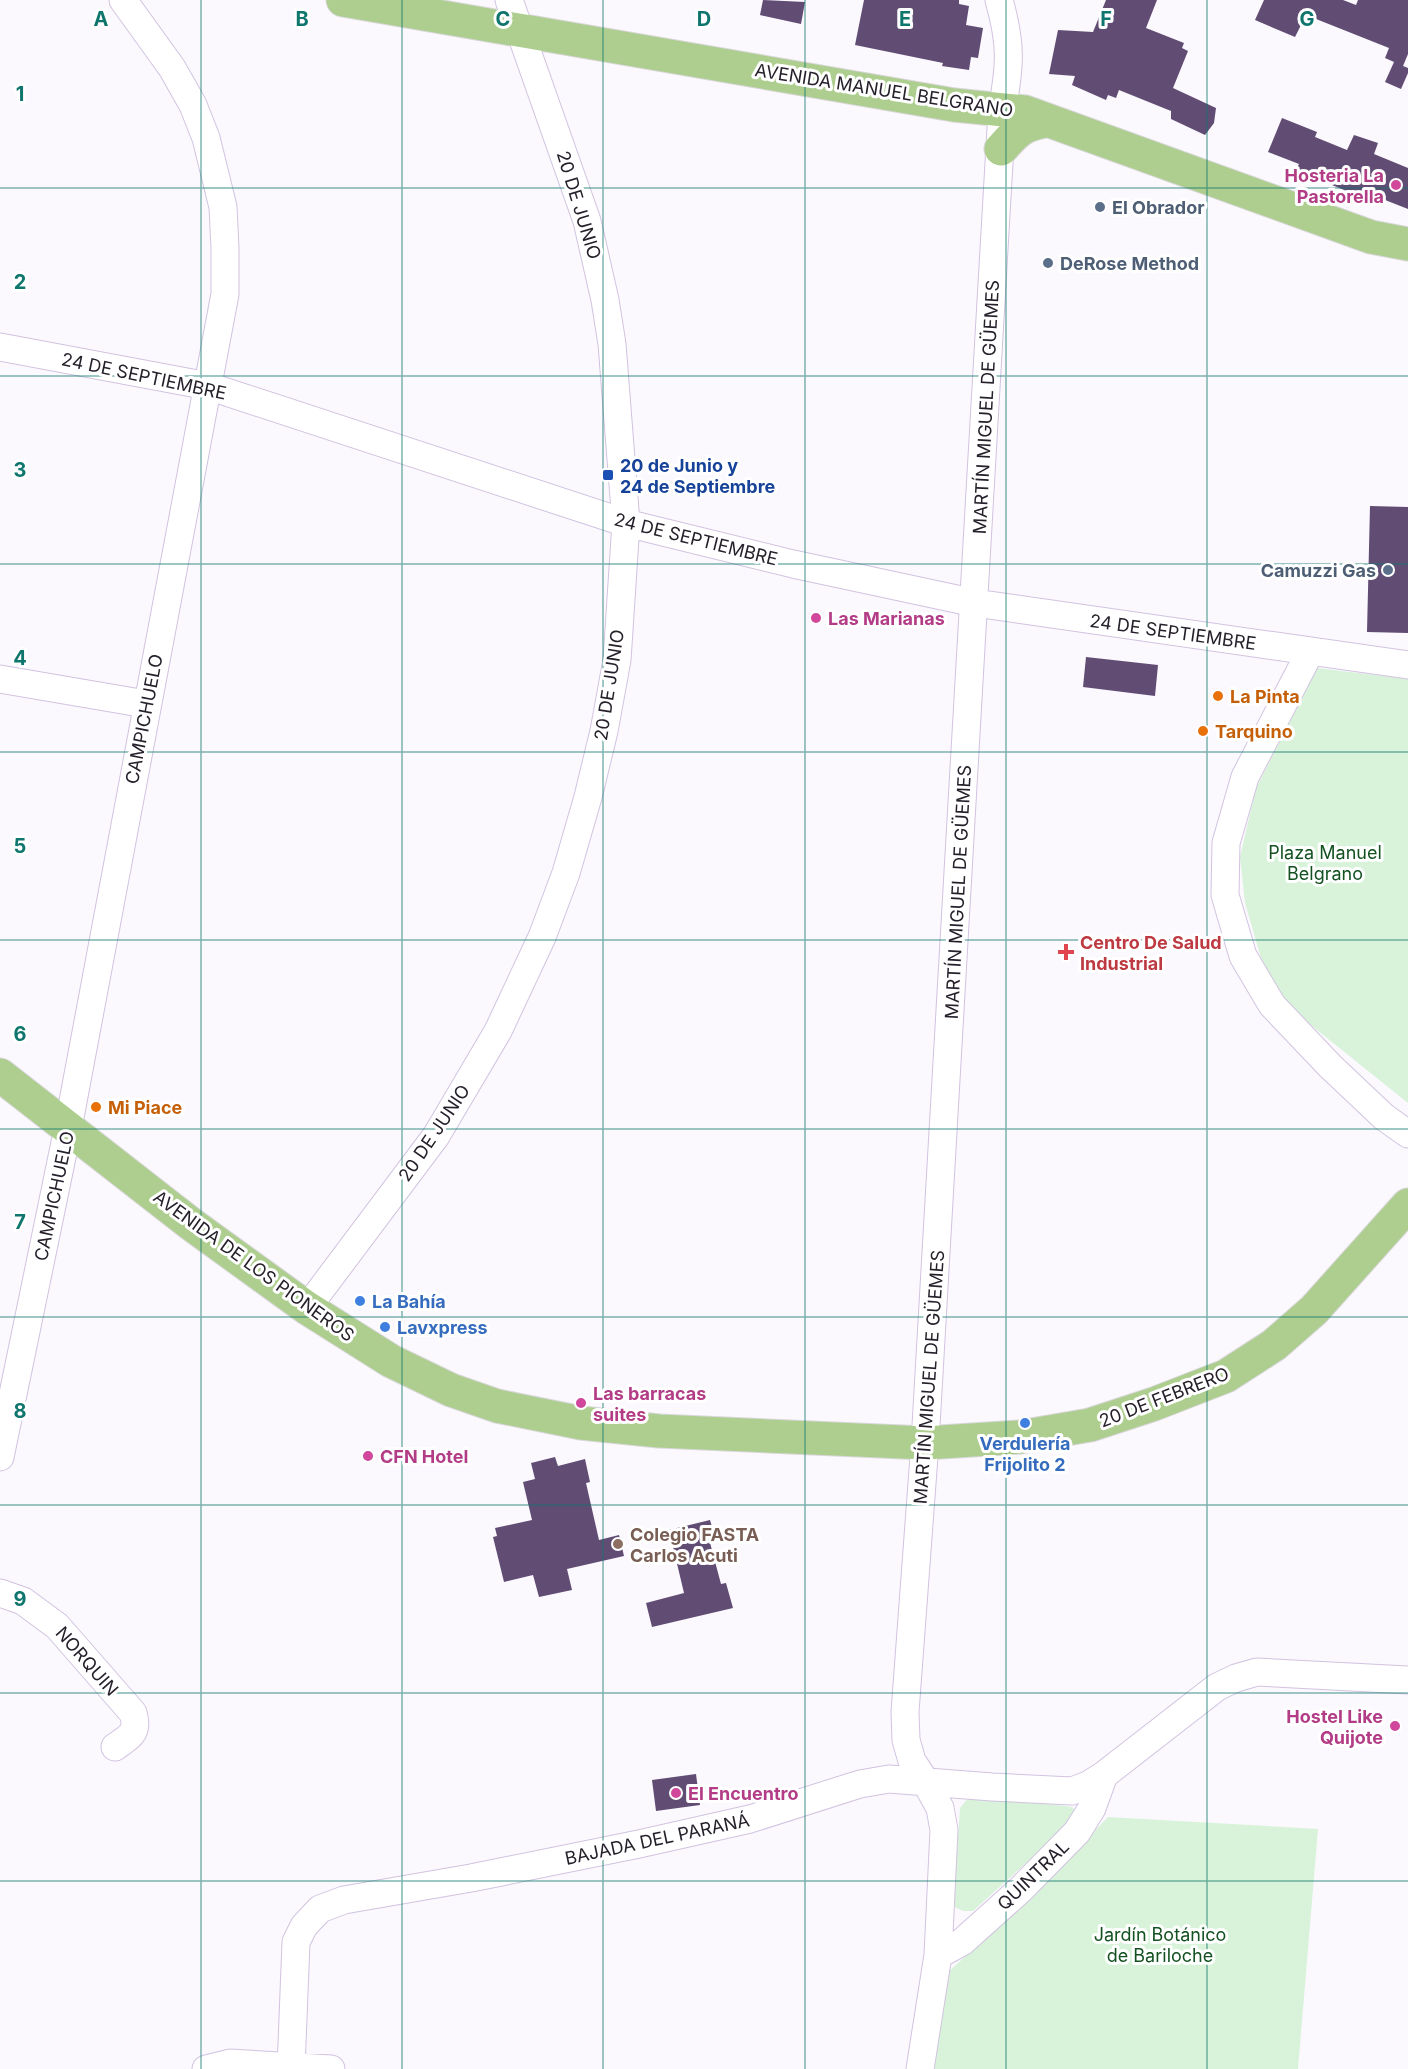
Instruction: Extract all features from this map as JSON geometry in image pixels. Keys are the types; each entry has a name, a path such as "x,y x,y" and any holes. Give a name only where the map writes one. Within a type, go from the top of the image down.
{"main road":[{"name":"AVENIDA MANUEL BELGRANO","path":"342,0 954,105 1024,112 1371,237 1408,244"},
{"path":"1001,149 1023,127 1030,123 1046,121"},
{"name":"AVENIDA DE LOS PIONEROS","path":"0,1075 191,1224 307,1308 391,1361 451,1390 497,1406 581,1423 659,1431 926,1443"},
{"name":"20 DE FEBRERO","path":"926,1443 1020,1437 1089,1425 1154,1404 1226,1376 1274,1345 1314,1310 1408,1205"}],"street":[{"name":"CAMPICHUELO","path":"1,1443 68,1128 225,294 223,207 206,138 193,105 172,68 123,0"},
{"name":"20 DE JUNIO","path":"307,1308 436,1136 498,1031 542,937 569,862 604,731 617,660 626,523 612,344 605,300 587,221 509,0"},
{"name":"MARTÍN MIGUEL DE GÜEMES","path":"925,1781 912,1761 909,1751 906,1740 905,1712 926,1443 1002,111 1010,68 1006,24 999,0"},
{"name":"24 DE SEPTIEMBRE","path":"0,347 208,386 626,523 793,564 975,603 1408,665"},
{"path":"1310,652 1245,777 1226,843 1225,895 1243,956 1272,1005 1300,1036 1384,1117 1408,1134"},
{"path":"0,679 146,704"},
{"name":"NORQUIN","path":"0,1593 22,1601 57,1626 133,1713 136,1723 132,1735 115,1747"},
{"name":"BAJADA DEL PARANÁ","path":"291,2067 296,1942 304,1926 320,1909 344,1900 471,1878 639,1844 750,1819 860,1784 889,1779 992,1788 1072,1791 1104,1775 1217,1687 1236,1678 1257,1672 1408,1680"},
{"name":"QUINTRAL","path":"938,1955 962,1942 1022,1889 1077,1832 1092,1808 1104,1775"},
{"path":"920,2069 938,1955 944,1830 940,1809 925,1781"},
{"path":"206,2069 230,2063 331,2069"}],"green space":[{"name":"Plaza Manuel Belgrano","path":"1317,668 1408,679 1408,1103 1287,1006 1261,958 1245,903 1240,857 1256,788"},
{"path":"977,1794 1072,1807 1076,1811 1076,1818 973,1911 963,1911 955,1907 954,1898 960,1808 968,1798"},
{"name":"Jardín Botánico de Bariloche","path":"1108,1817 1318,1829 1298,2069 933,2069 946,1974 1029,1898"}],"building":[{"path":"763,0 805,2 801,24 760,15"},
{"path":"864,0 959,0 959,4 969,6 966,25 983,28 978,58 971,57 969,70 942,66 943,63 855,45"},
{"path":"1106,0 1157,0 1146,28 1184,43 1182,48 1188,51 1173,88 1216,108 1214,123 1205,135 1171,119 1171,111 1119,90 1116,98 1108,95 1106,100 1072,85 1075,76 1049,74 1058,30 1093,32"},
{"path":"1264,0 1343,0 1356,5 1358,0 1408,0 1408,54 1403,66 1408,68 1408,73 1401,89 1385,82 1394,62 1385,58 1389,48 1306,15 1295,37 1255,20"},
{"path":"1282,118 1317,132 1315,137 1347,150 1354,135 1378,143 1374,154 1408,168 1408,209 1380,198 1378,203 1368,200 1296,170 1299,164 1268,152"},
{"name":"Camuzzi Gas","path":"1370,506 1408,507 1408,633 1367,632"},
{"path":"1086,657 1158,665 1155,696 1083,687"},
{"path":"555,1457 558,1466 585,1459 590,1482 586,1483 599,1540 619,1535 624,1556 567,1569 572,1590 539,1597 533,1575 504,1582 493,1537 497,1536 495,1528 532,1520 523,1482 535,1479 531,1463"},
{"path":"710,1520 715,1537 709,1539 721,1584 726,1583 733,1608 652,1627 646,1603 684,1593 669,1530"},
{"name":"El Encuentro","path":"696,1774 700,1805 656,1811 652,1780"}],"place":[{"name":"Hosteria La Pastorella","path":"1396,185"},
{"name":"El Obrador","path":"1100,207"},
{"name":"DeRose Method","path":"1048,263"},
{"name":"20 de Junio y 24 de Septiembre","path":"608,475"},
{"name":"Camuzzi Gas","path":"1388,570"},
{"name":"Las Marianas","path":"816,618"},
{"name":"La Pinta","path":"1218,696"},
{"name":"Tarquino","path":"1203,731"},
{"name":"Centro De Salud Industrial","path":"1066,952"},
{"name":"Mi Piace","path":"96,1107"},
{"name":"La Bahía","path":"360,1301"},
{"name":"Lavxpress","path":"385,1327"},
{"name":"Las barracas suites","path":"581,1403"},
{"name":"Verdulería Frijolito 2","path":"1025,1423"},
{"name":"CFN Hotel","path":"368,1456"},
{"name":"Colegio FASTA Carlos Acuti","path":"618,1544"},
{"name":"Hostel Like Quijote","path":"1395,1726"},
{"name":"El Encuentro","path":"676,1793"}]}
